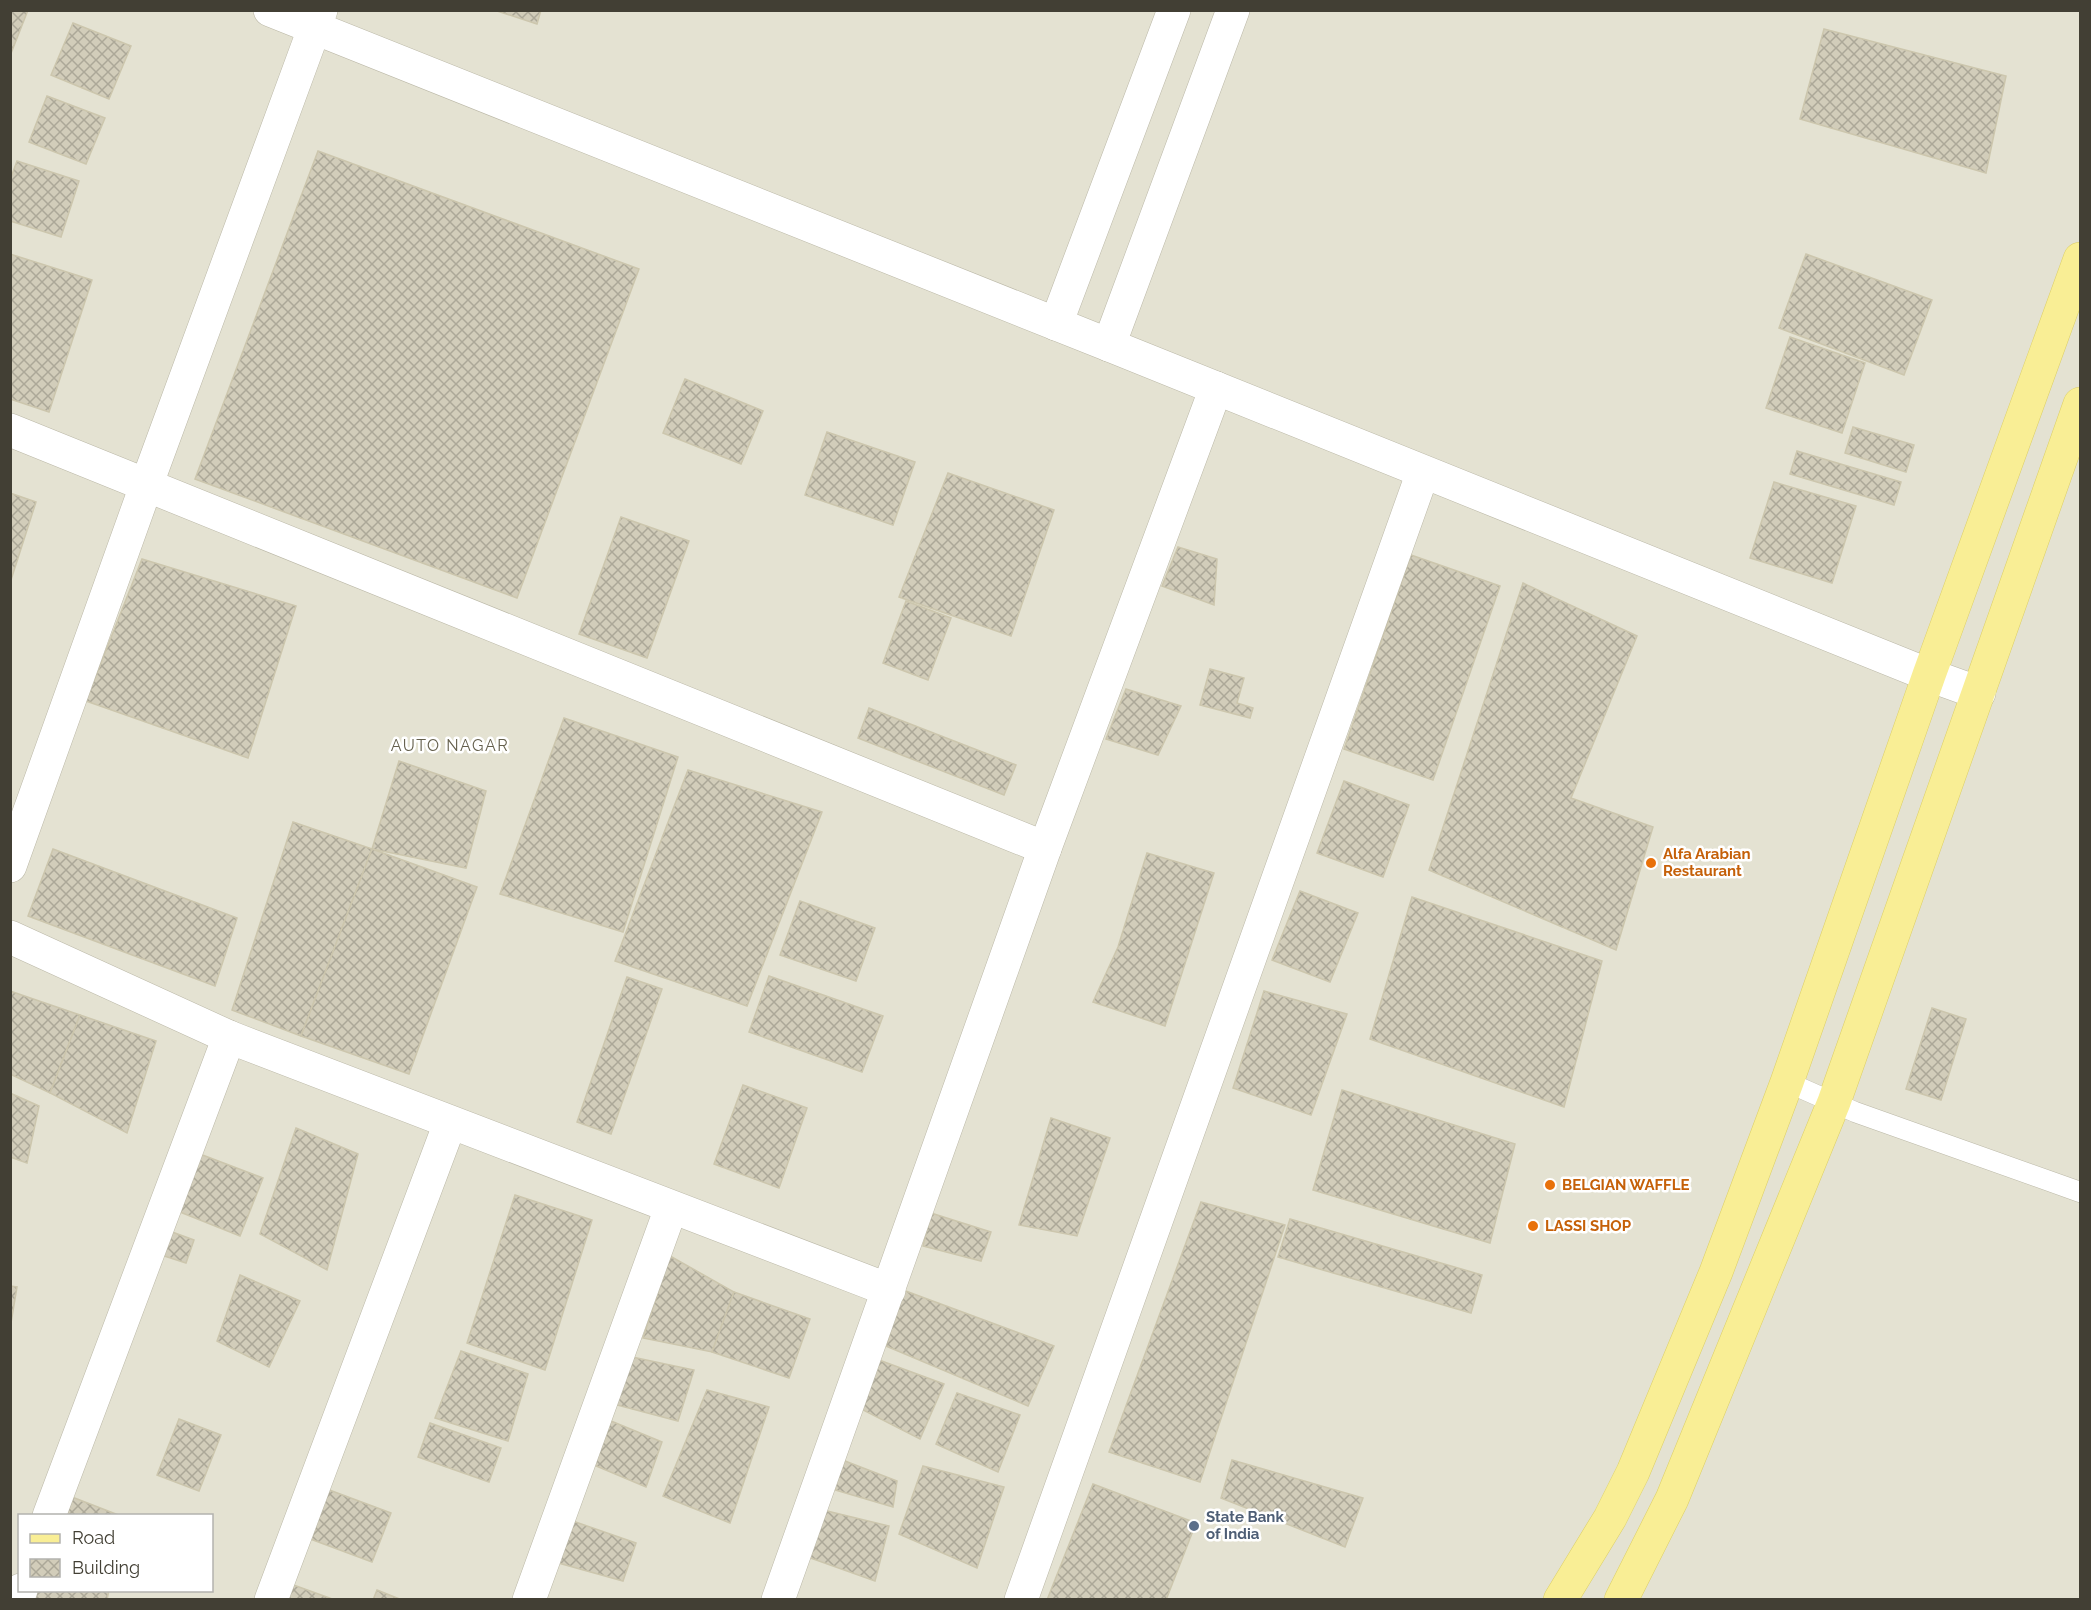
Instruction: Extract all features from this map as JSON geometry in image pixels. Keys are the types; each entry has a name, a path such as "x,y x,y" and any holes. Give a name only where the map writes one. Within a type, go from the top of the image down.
{"main road":[{"path":"1560,1599 1610,1518 1633,1472 1716,1272 1787,1082 1929,675 2080,259"},
{"path":"1621,1599 1672,1499 1834,1102 2080,404"}],"street":[{"path":"270,10 318,19 1056,324 1978,693"},
{"path":"1056,324 1174,10"},
{"path":"1109,345 1233,10"},
{"path":"10,867 146,486 318,19"},
{"path":"778,1599 1045,848 1216,388"},
{"path":"10,430 1045,848"},
{"path":"1022,1599 1423,472"},
{"path":"10,937 229,1037 889,1290"},
{"path":"49,1514 229,1037"},
{"path":"271,1599 450,1123"},
{"path":"529,1599 671,1208"}],"lane":[{"path":"1787,1082 1855,1112 2080,1192"}],"shaded area":[{"path":"11,11 2080,11 2080,1599 11,1600"}],"building":[{"path":"10,10 28,10 10,56"},
{"path":"494,10 541,10 537,24"},
{"path":"73,23 131,46 109,99 51,75"},
{"path":"1824,29 2006,76 1986,173 1800,119"},
{"path":"47,96 105,118 86,164 29,142"},
{"path":"318,151 639,269 517,598 195,479"},
{"path":"17,161 79,181 61,237 10,221 10,180"},
{"path":"10,254 92,280 49,412 10,399"},
{"path":"1806,254 1932,300 1904,375 1779,328"},
{"path":"1790,337 1865,363 1842,433 1766,408"},
{"path":"685,379 763,411 741,464 663,433"},
{"path":"1853,427 1914,445 1906,472 1845,453"},
{"path":"827,432 915,462 893,525 805,495"},
{"path":"1797,451 1901,482 1894,505 1790,474"},
{"path":"948,473 1054,510 1011,636 899,597"},
{"path":"1774,482 1856,506 1832,583 1750,558"},
{"path":"10,493 36,502 10,583"},
{"path":"621,517 689,541 647,658 579,634"},
{"path":"1178,547 1217,559 1214,605 1162,586"},
{"path":"1411,555 1500,586 1433,780 1344,749"},
{"path":"142,559 296,606 248,758 86,701"},
{"path":"1523,583 1637,636 1571,798 1653,827 1616,950 1429,870"},
{"path":"906,601 951,618 928,680 883,663"},
{"path":"1210,669 1244,678 1237,703 1253,708 1250,718 1200,705"},
{"path":"1126,689 1181,706 1158,755 1106,739"},
{"path":"869,708 1016,765 1004,795 858,738"},
{"path":"564,718 678,757 623,932 500,894"},
{"path":"399,761 486,791 466,868 372,849"},
{"path":"688,770 822,812 747,1006 615,961"},
{"path":"1344,781 1409,805 1383,877 1317,853"},
{"path":"293,822 372,849 301,1036 232,1010"},
{"path":"53,849 237,918 215,986 28,916"},
{"path":"372,849 477,887 409,1074 301,1036"},
{"path":"1147,853 1214,873 1165,1026 1093,1002 1118,947"},
{"path":"1300,891 1358,913 1330,982 1272,960"},
{"path":"1412,897 1602,961 1564,1107 1370,1039"},
{"path":"800,901 875,928 856,981 780,955"},
{"path":"769,976 883,1016 862,1072 749,1032"},
{"path":"627,977 662,989 611,1134 577,1122"},
{"path":"10,991 80,1015 50,1093 10,1074"},
{"path":"1264,991 1347,1014 1311,1115 1233,1088"},
{"path":"1932,1008 1966,1019 1941,1100 1906,1089"},
{"path":"80,1015 156,1041 127,1133 50,1093"},
{"path":"743,1085 807,1108 779,1188 714,1164"},
{"path":"1342,1090 1515,1144 1490,1243 1313,1190"},
{"path":"10,1093 39,1106 27,1163 10,1157"},
{"path":"1051,1118 1110,1138 1077,1236 1019,1225"},
{"path":"296,1128 358,1154 327,1270 260,1234"},
{"path":"192,1151 263,1178 240,1236 170,1208"},
{"path":"515,1195 592,1220 545,1370 467,1343"},
{"path":"1201,1202 1285,1225 1200,1482 1109,1452"},
{"path":"931,1213 991,1232 981,1261 923,1246"},
{"path":"1290,1219 1482,1275 1471,1313 1278,1257"},
{"path":"164,1229 194,1240 186,1263 155,1253"},
{"path":"670,1256 734,1292 712,1352 643,1338"},
{"path":"240,1275 300,1301 269,1367 217,1341"},
{"path":"10,1286 17,1287 11,1323 10,1323"},
{"path":"903,1290 1054,1346 1028,1406 886,1346"},
{"path":"734,1292 810,1319 789,1378 712,1352"},
{"path":"461,1351 528,1374 508,1441 435,1418"},
{"path":"618,1354 694,1370 678,1421 617,1405"},
{"path":"879,1360 944,1384 920,1439 861,1409"},
{"path":"707,1390 769,1407 730,1523 663,1496"},
{"path":"957,1393 1020,1415 998,1472 936,1444"},
{"path":"179,1419 221,1435 199,1491 157,1475"},
{"path":"611,1421 662,1442 646,1487 594,1465"},
{"path":"430,1423 501,1448 489,1482 418,1457"},
{"path":"1232,1460 1363,1498 1345,1547 1221,1498"},
{"path":"845,1461 897,1481 893,1507 832,1489"},
{"path":"923,1466 1004,1487 977,1568 899,1534"},
{"path":"1093,1484 1196,1523 1166,1600 1047,1600"},
{"path":"324,1488 391,1513 372,1562 305,1537"},
{"path":"72,1497 116,1514 66,1514"},
{"path":"823,1510 889,1526 875,1581 805,1556"},
{"path":"567,1519 636,1543 623,1581 544,1559"},
{"path":"288,1583 335,1600 282,1600"},
{"path":"377,1590 402,1600 373,1600"},
{"path":"35,1592 109,1592 107,1600 37,1600 33,1598"}],"place":[{"name":"Alfa Arabian Restaurant","path":"1651,863"},
{"name":"BELGIAN WAFFLE","path":"1550,1185"},
{"name":"LASSI SHOP","path":"1533,1226"},
{"name":"State Bank of India","path":"1194,1526"}],"district":[{"name":"AUTO NAGAR","path":"450,745"}]}
